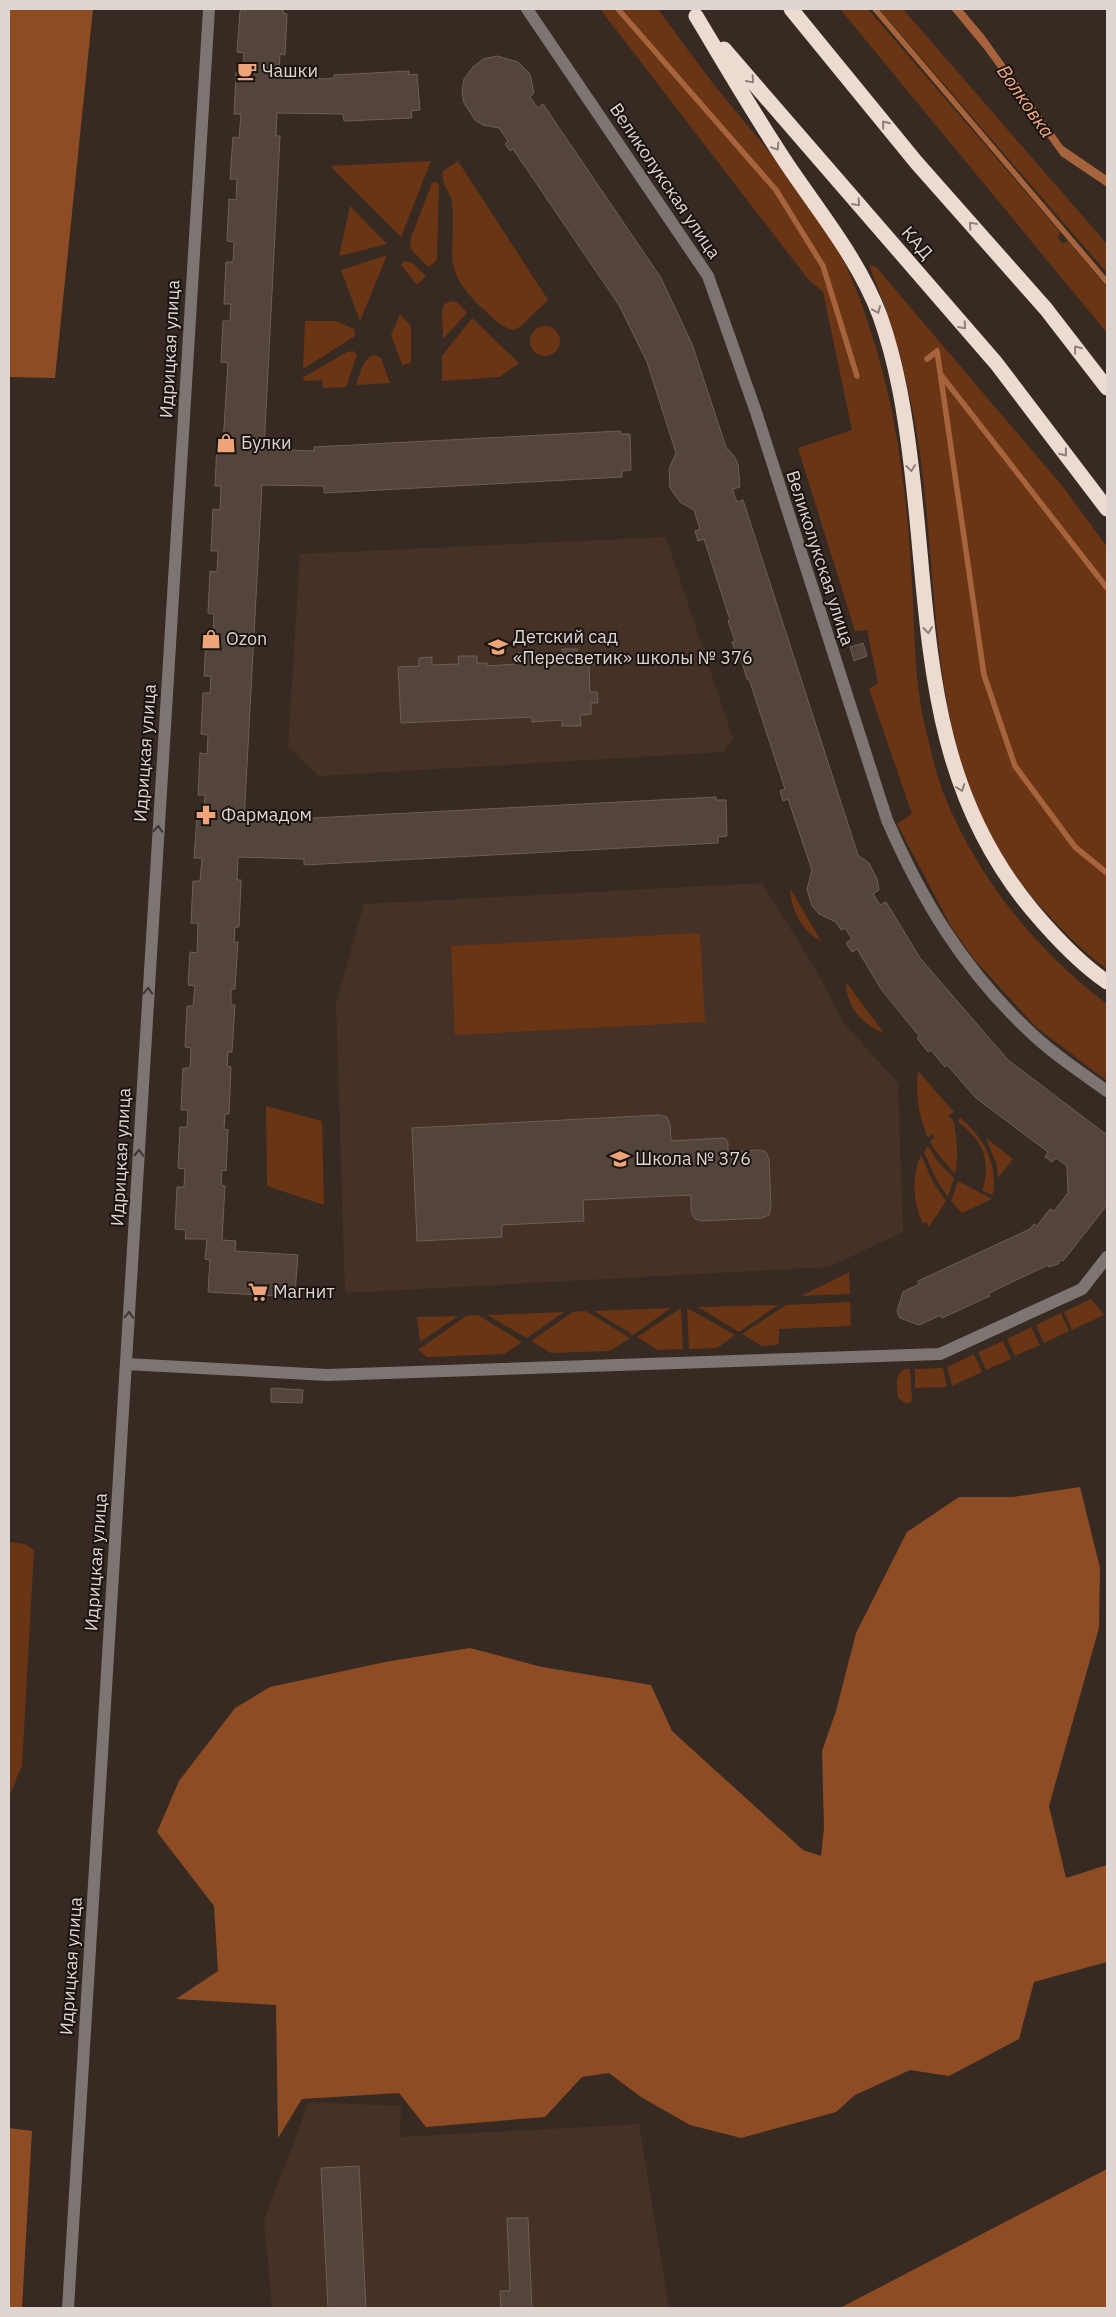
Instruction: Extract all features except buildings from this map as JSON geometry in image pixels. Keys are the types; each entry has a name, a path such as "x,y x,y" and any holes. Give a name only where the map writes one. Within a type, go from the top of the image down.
{"highway":[{"path":"791,9 916,162 1046,309 1107,388"},
{"path":"694,12 774,145 858,265 880,317 905,411 934,684 950,757 963,793 984,840 1012,886 1046,926 1086,968 1107,982"},
{"name":"КАД","path":"694,12 996,363 1107,509"}],"street":[{"name":"Идрицкая улица","path":"68,2308 209,9"},
{"name":"Великолукская улица","path":"527,9 708,276 756,412 887,820 910,873 946,933 994,995 1027,1030 1074,1068 1107,1091"},
{"path":"126,1364 327,1376 940,1354 1082,1289 1107,1257"}],"shaded area":[{"path":"9,9 93,9 55,378 9,377"},
{"path":"600,9 658,9 715,86 806,199 832,239 848,269 861,301 877,353 898,444 909,537 918,687 925,726 940,784 961,832 994,887 1014,914 1058,962 1107,1004 1107,1081 1035,1026 974,959 952,928 897,824 912,814 869,689 878,683 867,630 855,631 798,448 852,430 823,292 808,279"},
{"path":"840,9 868,9 1060,232 1058,238 1063,244 1068,241 1107,287 1107,333"},
{"path":"879,9 903,9 1107,244 1107,273"},
{"path":"431,161 401,237 330,166"},
{"path":"458,161 548,300 520,327 513,330 500,324 468,294 454,270 452,259 452,203 442,176 443,171"},
{"path":"436,182 439,184 437,259 428,267 411,249 410,240 432,183"},
{"path":"350,206 387,244 339,256"},
{"path":"387,255 360,321 341,270"},
{"path":"404,261 413,263 426,276 417,285 401,265"},
{"path":"869,265 876,267 1064,488 1107,547 1107,969 1059,927 1011,869 981,815 960,759 947,700 938,640 920,454 912,406 894,334"},
{"path":"452,301 458,303 467,313 443,339 442,311 444,304"},
{"path":"400,314 411,326 411,363 402,365 391,335"},
{"path":"472,318 519,363 500,377 442,381 442,356"},
{"path":"305,321 337,321 354,329 355,336 303,369"},
{"path":"545,326 551,327 559,335 559,347 551,355 545,356 539,355 531,347 530,341 531,335 539,327"},
{"path":"353,351 357,355 346,387 323,388 322,380 306,381 302,378 347,352"},
{"path":"375,355 381,358 390,383 356,385 365,362"},
{"name":"Детский сад «Пересветик» школы № 376","path":"666,537 733,739 723,752 319,776 288,747 300,554"},
{"name":"Школа № 376","path":"762,883 816,970 843,1022 898,1083 903,1232 829,1267 345,1293 336,1003 364,904"},
{"path":"790,888 821,941 808,931 798,919 792,904"},
{"path":"700,933 705,1022 455,1035 451,946"},
{"path":"846,982 884,1033 869,1025 857,1014 849,999"},
{"path":"918,1071 954,1112 948,1116 953,1120 956,1140 957,1160 955,1174 930,1142 934,1137 932,1134 928,1138 925,1130 917,1097"},
{"path":"266,1106 322,1121 324,1205 267,1186"},
{"path":"961,1118 976,1134 988,1152 993,1172 993,1195 982,1191 986,1171 983,1152 974,1136 959,1123 958,1120"},
{"path":"986,1138 1013,1159 998,1178 997,1166"},
{"path":"928,1146 938,1162 954,1178 948,1197 937,1181 924,1152"},
{"path":"921,1155 933,1182 946,1201 929,1227 926,1222 923,1224 914,1190 916,1172"},
{"path":"958,1181 992,1199 962,1213 951,1201"},
{"path":"849,1272 850,1294 801,1296"},
{"path":"1091,1299 1104,1315 1072,1330 1064,1312"},
{"path":"850,1302 851,1326 779,1329 779,1342 777,1345 762,1346 742,1334 786,1305"},
{"path":"778,1305 739,1332 698,1307"},
{"path":"671,1308 633,1335 594,1311"},
{"path":"681,1308 683,1349 658,1350 637,1337"},
{"path":"687,1308 735,1335 717,1348 689,1349"},
{"path":"586,1311 630,1338 610,1351 551,1353 531,1341 573,1312"},
{"path":"564,1312 527,1338 487,1315"},
{"path":"1061,1313 1069,1331 1044,1343 1036,1325"},
{"path":"478,1315 522,1342 504,1354 427,1357 418,1350 466,1316"},
{"path":"458,1316 420,1342 417,1317"},
{"path":"1031,1327 1040,1345 1015,1356 1007,1339"},
{"path":"1003,1341 1011,1359 986,1370 978,1352"},
{"path":"974,1354 982,1372 952,1386 947,1367"},
{"path":"943,1368 947,1387 915,1388 915,1369"},
{"path":"904,1369 910,1369 912,1401 907,1404 898,1398 897,1390 897,1378"},
{"path":"1080,1487 1100,1568 1099,1628 1049,1806 1066,1878 1107,1865 1107,1962 1034,1982 1019,2039 949,2076 910,2070 855,2095 836,2112 741,2138 690,2125 641,2097 609,2073 582,2077 545,2117 426,2127 399,2093 302,2099 278,2138 276,2005 176,1999 218,1971 214,1906 157,1832 179,1781 235,1708 270,1687 385,1662 470,1648 542,1667 651,1685 672,1731 803,1850 821,1856 824,1828 822,1751 836,1711 856,1633 907,1532 959,1497 1013,1497"},
{"path":"9,1542 25,1544 34,1550 22,1766 9,1797"},
{"path":"309,2102 401,2106 400,2137 639,2124 669,2308 272,2308 264,2220"},
{"path":"9,2128 32,2131 22,2308 9,2308"},
{"path":"1107,2169 1107,2308 840,2308"}],"water":[{"name":"Волковка","path":"951,9 962,9 984,35 1063,146 1107,176 1107,187 1061,156 985,50"}],"waterway":[{"path":"618,9 776,190 823,266 857,376"},
{"path":"875,9 1107,282"},
{"path":"927,359 937,351 984,675 1015,766 1075,847 1107,873"},
{"path":"941,375 1107,588"}],"place":[{"name":"Чашки","path":"247,71"},
{"name":"Булки","path":"226,443"},
{"name":"Ozon","path":"211,639"},
{"name":"Детский сад «Пересветик» школы № 376","path":"498,647"},
{"name":"Фармадом","path":"206,815"},
{"name":"Школа № 376","path":"620,1159"},
{"name":"Магнит","path":"258,1292"}]}
